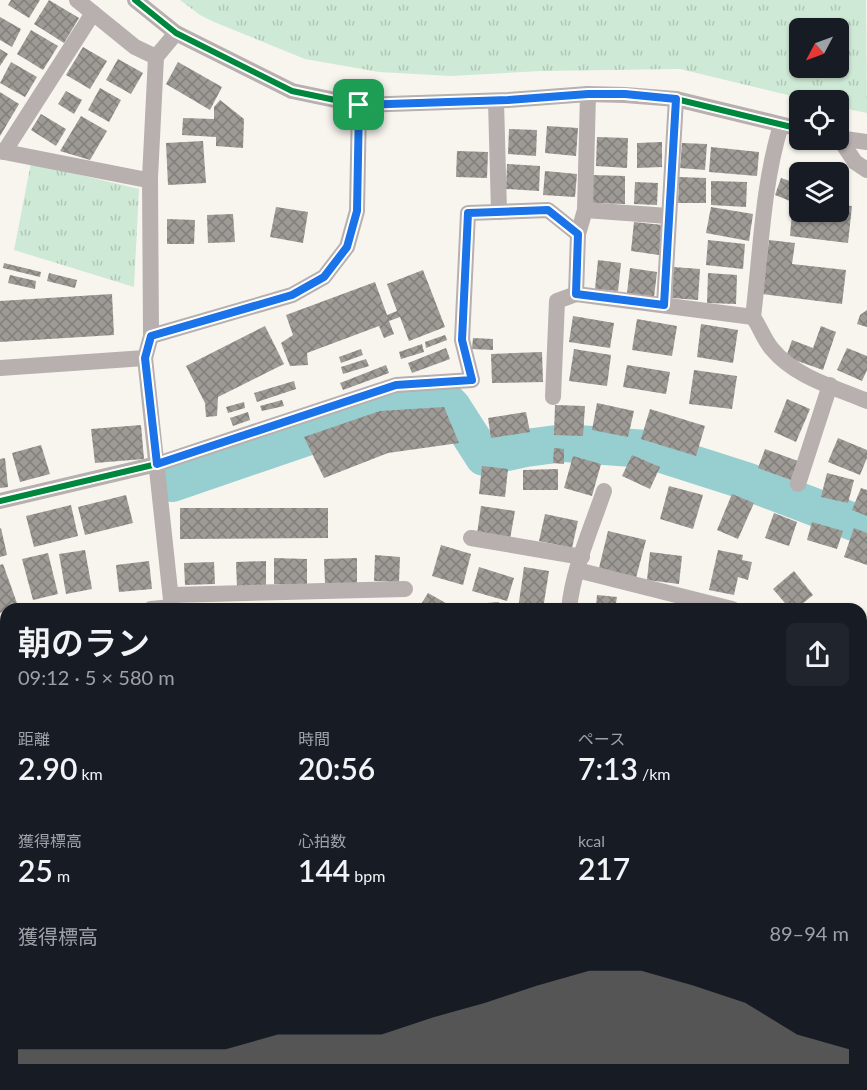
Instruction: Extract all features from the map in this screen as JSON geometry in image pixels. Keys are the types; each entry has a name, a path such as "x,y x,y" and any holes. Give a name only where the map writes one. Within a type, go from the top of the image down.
{"street":[{"path":"77,0 135,47 156,57"},
{"path":"135,0 176,33 292,91 359,105 625,94 676,99 789,127"},
{"path":"93,13 2,152 142,179 150,178"},
{"path":"172,603 145,358 151,336 150,178 156,57 176,33"},
{"path":"576,294 578,234 585,210 588,94"},
{"path":"664,305 676,99"},
{"path":"496,101 499,212"},
{"path":"151,336 292,295 324,277 347,247 357,211 359,105"},
{"path":"781,125 765,197 753,317 771,348 793,370 867,401"},
{"path":"867,141 838,138 855,162 867,170"},
{"path":"0,501 157,464 396,385 472,380 462,340 468,213 548,210 578,234"},
{"path":"585,210 668,216"},
{"path":"553,397 556,301 576,294 753,317"},
{"path":"0,368 145,358"},
{"path":"798,484 830,385"},
{"path":"570,603 571,591 604,491"},
{"path":"471,538 580,564 702,603"},
{"path":"189,603 405,590"}],"green space":[{"path":"180,0 866,0 867,113 849,109 849,90 789,90 789,95 680,69 542,71 451,76 379,72 305,59 214,22"},
{"path":"31,163 139,189 134,287 14,250"}],"building":[{"path":"11,0 40,0 29,18 8,5"},
{"path":"49,0 79,18 64,43 34,24"},
{"path":"0,17 21,29 12,47 0,40"},
{"path":"31,30 58,46 43,70 17,54"},
{"path":"83,47 107,61 90,89 66,75"},
{"path":"0,49 8,54 0,66"},
{"path":"118,59 143,73 131,94 106,80"},
{"path":"11,62 37,77 25,97 0,83"},
{"path":"178,62 222,87 210,110 166,84"},
{"path":"100,88 121,100 109,122 88,110"},
{"path":"66,91 82,100 74,114 58,104"},
{"path":"0,92 19,104 0,136"},
{"path":"220,100 244,119 243,148 216,146 216,137 182,135 183,118 214,119 214,107"},
{"path":"41,114 66,129 56,146 31,130"},
{"path":"81,116 107,131 90,160 60,151"},
{"path":"547,126 578,128 576,156 545,153"},
{"path":"509,129 537,130 536,156 508,154"},
{"path":"597,137 628,138 627,168 596,166"},
{"path":"203,141 206,183 168,185 166,143"},
{"path":"662,142 662,167 637,168 637,143"},
{"path":"682,143 707,144 705,170 680,168"},
{"path":"711,147 759,152 757,176 709,172"},
{"path":"457,151 488,152 487,178 456,177"},
{"path":"507,164 540,166 539,191 506,189"},
{"path":"545,171 577,174 575,197 543,195"},
{"path":"592,175 625,176 625,204 591,203"},
{"path":"679,177 706,178 706,203 678,203"},
{"path":"781,178 789,181 789,201 775,195"},
{"path":"711,181 747,182 746,207 711,205"},
{"path":"635,182 658,183 657,205 634,204"},
{"path":"849,206 852,206 848,243 790,236 791,222 849,222"},
{"path":"276,207 308,212 303,243 270,237"},
{"path":"711,207 753,214 749,241 706,233"},
{"path":"233,214 235,242 208,243 207,215"},
{"path":"167,219 195,220 194,244 167,244"},
{"path":"634,222 663,225 659,255 631,251"},
{"path":"708,240 745,244 743,269 706,265"},
{"path":"769,240 795,243 792,264 846,270 842,304 762,294"},
{"path":"598,260 621,263 618,291 595,289"},
{"path":"4,263 41,272 40,277 3,268"},
{"path":"673,267 700,269 698,300 672,298"},
{"path":"630,268 657,272 654,297 627,293"},
{"path":"423,270 445,327 409,341 400,317 389,321 394,334 384,338 379,326 307,353 308,365 290,366 281,343 293,335 286,315 375,282 387,315 397,311 387,284"},
{"path":"49,273 77,280 75,288 47,281"},
{"path":"708,273 737,275 736,304 707,303"},
{"path":"10,275 36,281 35,289 8,283"},
{"path":"112,294 114,335 0,342 0,301"},
{"path":"867,310 867,327 857,324 860,315"},
{"path":"573,316 614,323 610,348 569,342"},
{"path":"637,319 677,326 672,356 632,350"},
{"path":"701,324 738,330 733,363 697,357"},
{"path":"265,326 284,364 218,397 217,416 206,417 205,403 186,366"},
{"path":"821,326 836,332 823,370 786,357 792,340 813,348"},
{"path":"445,335 447,340 426,348 425,342"},
{"path":"473,338 493,339 493,350 472,349"},
{"path":"422,344 424,352 401,359 399,352"},
{"path":"446,348 450,359 412,373 408,363"},
{"path":"847,348 867,356 867,370 862,381 837,370"},
{"path":"361,349 363,355 341,363 339,357"},
{"path":"574,349 611,355 607,386 569,381"},
{"path":"542,352 543,382 492,383 491,354"},
{"path":"366,359 369,366 343,374 341,367"},
{"path":"386,365 389,373 343,390 340,383"},
{"path":"627,365 670,372 666,394 623,387"},
{"path":"694,370 737,376 732,409 689,404"},
{"path":"294,381 296,389 257,402 254,393"},
{"path":"787,399 810,409 796,442 774,432"},
{"path":"282,400 284,406 262,411 260,406"},
{"path":"244,402 245,408 228,413 226,407"},
{"path":"597,403 634,411 628,437 592,430"},
{"path":"555,405 585,406 583,436 554,435"},
{"path":"444,407 459,443 388,453 324,478 304,437 380,411"},
{"path":"650,409 705,426 696,456 641,439"},
{"path":"248,412 250,420 233,426 230,418"},
{"path":"526,412 530,432 491,438 488,418"},
{"path":"141,425 144,459 95,463 91,429"},
{"path":"838,438 867,450 867,458 860,475 828,462"},
{"path":"41,445 50,474 20,482 12,453"},
{"path":"554,448 564,449 564,464 553,463"},
{"path":"765,449 798,461 791,480 758,468"},
{"path":"632,455 660,467 650,489 622,476"},
{"path":"573,456 601,464 592,496 564,488"},
{"path":"5,458 8,487 0,488 0,459"},
{"path":"482,466 508,469 505,497 479,494"},
{"path":"558,469 558,490 523,490 523,470"},
{"path":"827,473 854,480 848,503 821,497"},
{"path":"669,486 703,495 693,529 660,519"},
{"path":"861,488 867,490 867,516 852,510"},
{"path":"732,494 754,503 738,539 717,530"},
{"path":"126,495 133,523 85,535 78,507"},
{"path":"71,505 78,536 34,547 26,516"},
{"path":"481,506 515,511 510,539 477,534"},
{"path":"180,508 328,508 328,538 180,539"},
{"path":"774,513 797,522 789,546 765,538"},
{"path":"545,514 578,521 572,548 539,541"},
{"path":"812,522 843,531 837,549 807,540"},
{"path":"854,528 867,533 867,565 844,557"},
{"path":"0,529 7,555 0,557"},
{"path":"608,531 646,540 636,578 599,568"},
{"path":"441,545 471,554 463,585 432,576"},
{"path":"85,550 92,589 66,594 59,554"},
{"path":"718,550 743,555 742,560 752,562 748,580 738,577 734,595 709,590"},
{"path":"650,552 682,556 679,584 647,580"},
{"path":"48,553 58,594 33,600 22,559"},
{"path":"375,555 400,557 399,582 374,581"},
{"path":"274,558 307,559 307,584 274,584"},
{"path":"357,558 357,583 325,583 324,559"},
{"path":"149,561 152,589 119,592 116,565"},
{"path":"266,561 266,586 237,587 236,562"},
{"path":"214,562 215,584 185,585 184,563"},
{"path":"3,564 17,603 0,603 0,565"},
{"path":"479,567 514,578 507,601 472,591"},
{"path":"524,567 549,571 544,603 519,603"},
{"path":"794,571 813,595 803,603 785,603 773,589"},
{"path":"428,593 446,603 422,603"},
{"path":"597,595 617,597 616,603 596,603"}],"waterway":[{"path":"172,483 409,402 444,399 452,407 484,457 564,443 646,449 746,481 867,527"}],"cycle path":[{"path":"135,0 176,33 292,91 359,105 508,100 588,94 625,95 676,99 789,126"},
{"path":"0,501 157,464 396,385 472,380 462,340 468,213 548,210 578,234"}],"route":[{"path":"588,94 625,94 676,99 664,305 576,294 578,234 548,210 468,213 462,340 472,380 396,385 157,464 145,358 151,336 292,295 324,277 347,247 357,211 359,105 508,100 588,94"}]}
